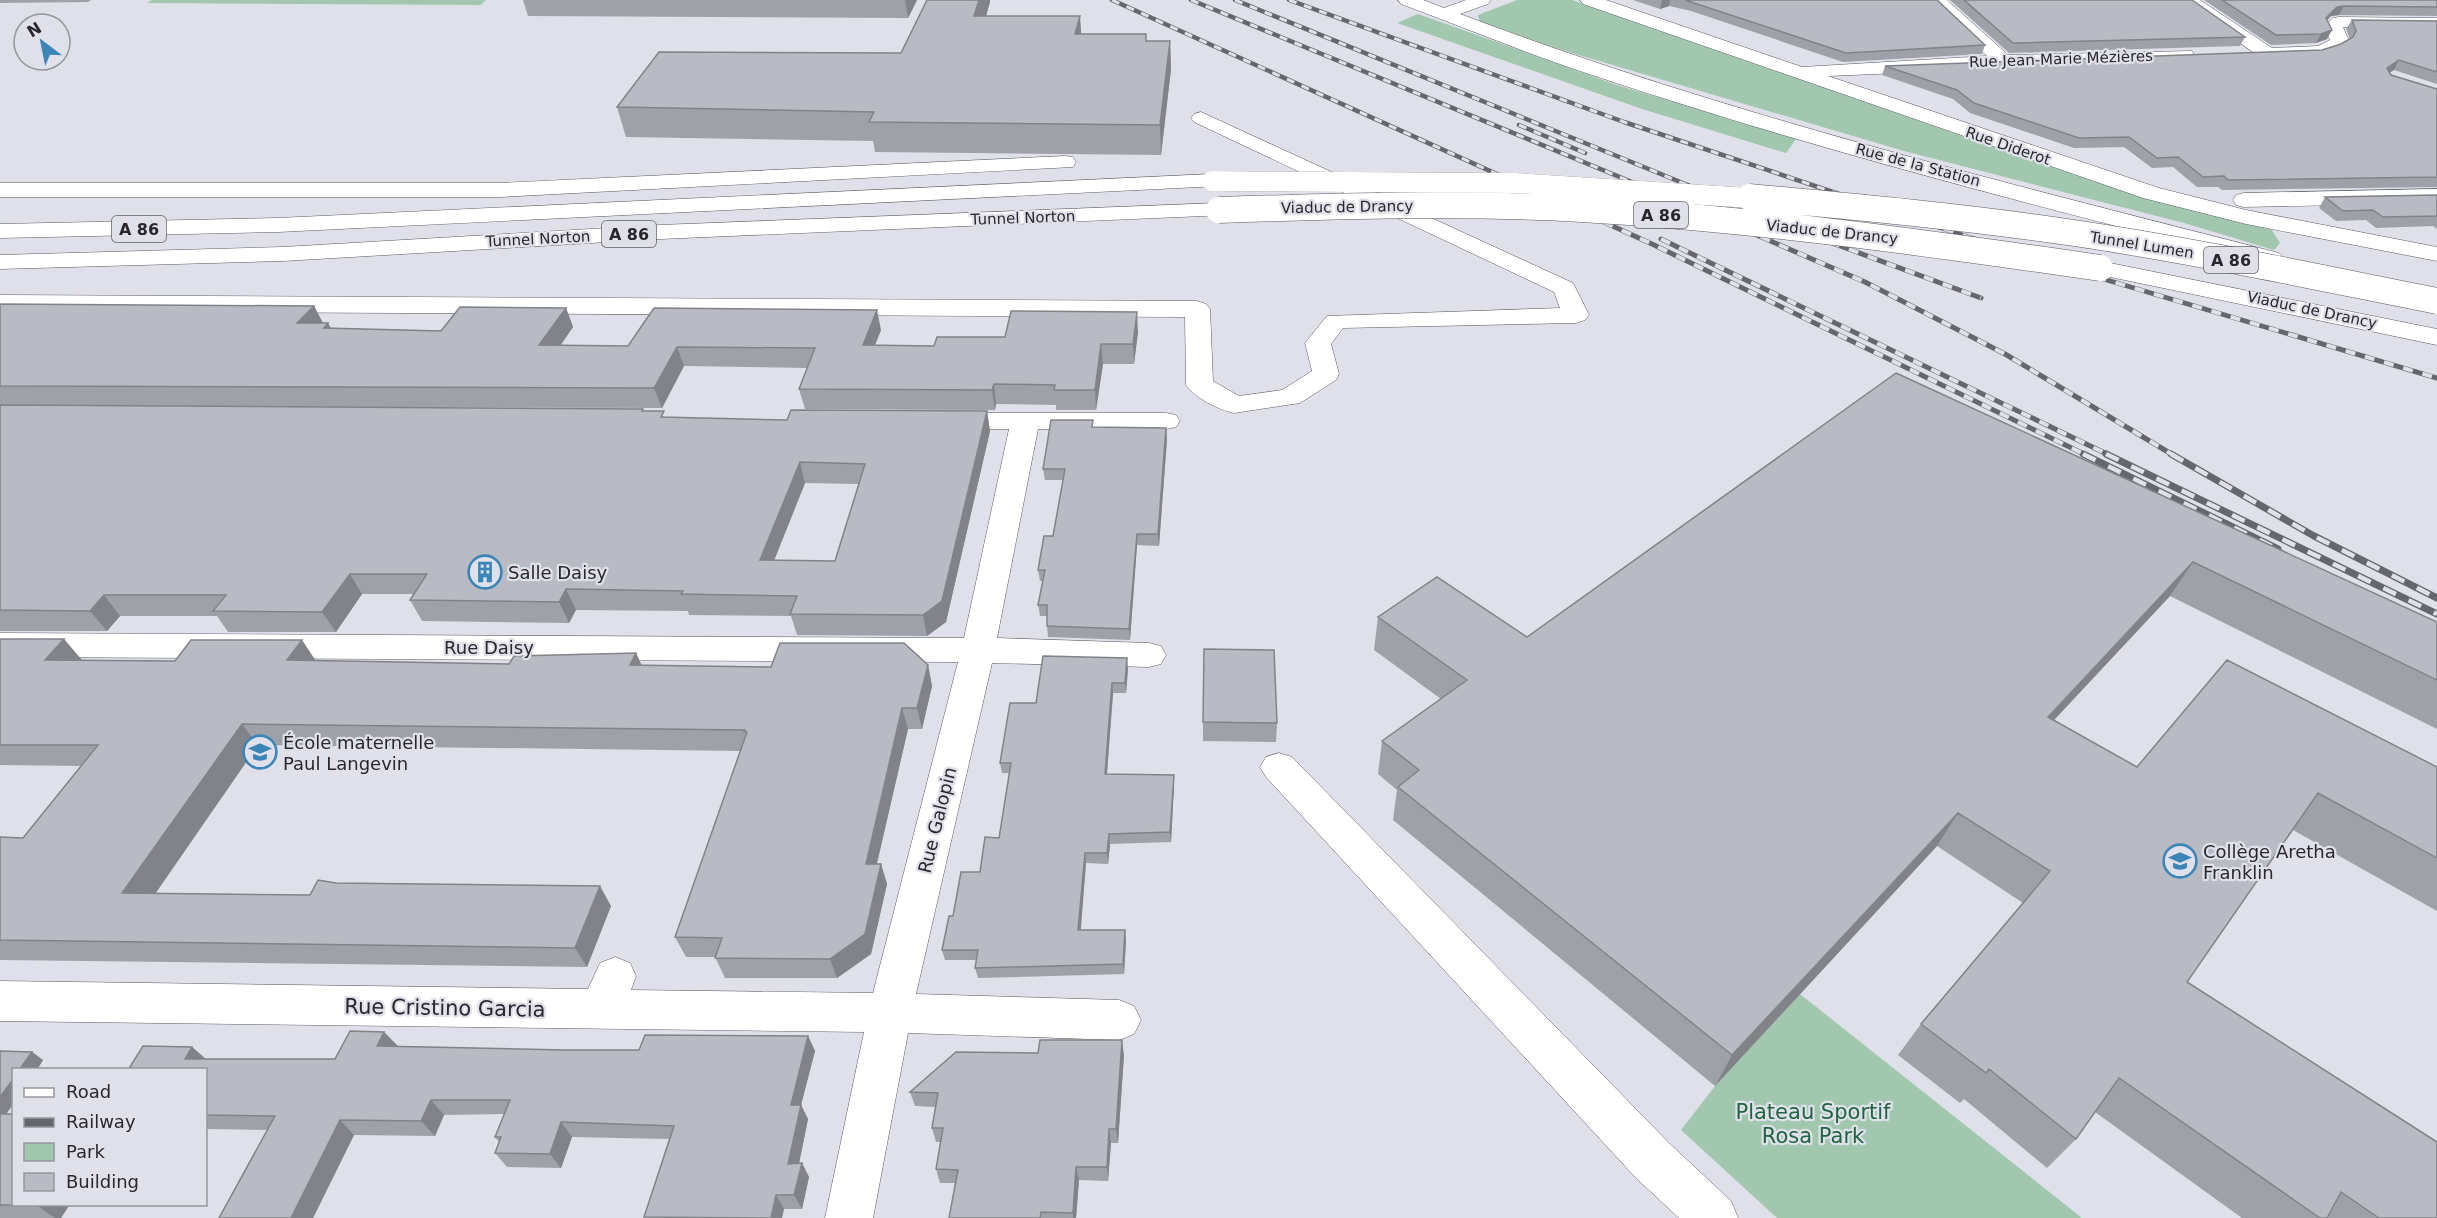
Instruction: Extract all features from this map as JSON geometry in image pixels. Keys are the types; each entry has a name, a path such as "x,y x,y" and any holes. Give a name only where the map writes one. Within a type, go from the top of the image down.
{"main road":[{"name":"Rue de la Station","path":"1407,0 1562,59 1732,113 1861,151 2272,258 2437,304"},
{"path":"1443,14 1482,0"},
{"name":"Rue Diderot","path":"1589,0 2100,178 2208,207 2437,254"},
{"path":"1937,0 2003,60"},
{"path":"2188,0 2267,53"},
{"path":"2231,54 2317,51 2334,46 2340,41 2332,27 2339,22 2437,23"},
{"name":"Rue Jean-Marie Mézières","path":"1801,72 2003,60 2207,55"},
{"path":"0,303 1197,309 1200,385 1234,405 1290,397 1326,374 1318,343 1336,321 1576,315 1564,288 1201,118"},
{"path":"0,190 500,190 1065,162"},
{"name":"Viaduc de Drancy","path":"1212,181 1347,178 1561,183 1819,203 2024,226"},
{"name":"Tunnel Norton","path":"0,231 278,225 1212,181"},
{"path":"2208,207 2218,201 2437,196"},
{"name":"Viaduc de Drancy","path":"1219,210 1332,206 1496,206 1630,212 1793,227 1914,241 2100,268 2271,301 2437,337"},
{"name":"Tunnel Norton","path":"0,262 283,254 660,232 1219,210"},
{"name":"Tunnel Lumen","path":"2024,226 2222,258 2437,304"},
{"path":"917,421 1166,421"},
{"name":"Rue Galopin","path":"849,1218 890,1013 978,650 1024,422"},
{"name":"Rue Daisy","path":"0,645 978,650 1149,655"},
{"path":"1279,767 1653,1161 1714,1218"},
{"name":"Rue Cristino Garcia","path":"0,1001 608,993 890,1013 1119,1020"}],"green space":[{"path":"152,0 486,0 481,5 147,3"},
{"path":"1517,0 1572,0 2095,182 2271,229 2280,243 2274,250 2184,223 1904,151 1562,50 1480,22 1478,15"},
{"path":"1418,14 1617,85 1796,139 1786,153 1642,109 1397,23"},
{"name":"Plateau Sportif Rosa Park","path":"1800,994 2082,1218 1777,1218 1681,1130 1715,1086"}],"building":[{"path":"927,0 979,0 974,16 1080,16 1075,34 1146,34 1146,41 1170,41 1160,125 869,122 874,112 617,107 659,52 901,53"},
{"path":"1685,0 1937,0 1985,45 1846,53"},
{"path":"1964,0 2192,0 2245,37 2013,43"},
{"path":"2222,0 2437,0 2437,7 2337,7 2326,18 2332,30 2321,34 2276,35"},
{"path":"2352,20 2437,21 2437,72 2399,60 2387,68 2391,75 2437,89 2437,177 2228,180 2224,176 2203,177 2178,157 2157,158 2129,137 2079,138 1974,103 1957,90 1885,66 2322,50 2341,44 2353,37 2356,31"},
{"path":"2437,195 2437,216 2383,217 2373,210 2343,211 2325,197"},
{"path":"0,304 314,306 297,323 328,323 324,328 441,331 460,307 566,308 539,345 628,346 654,308 877,310 863,345 934,346 937,337 1005,337 1011,311 1137,312 1133,344 1101,344 1095,390 1054,390 1055,385 994,384 992,390 799,389 815,348 677,347 654,388 0,386"},
{"path":"1896,373 2437,622 2437,680 2193,562 2048,717 2137,767 2227,660 2437,767 2437,858 2318,793 2187,982 2437,1142 2437,1218 2379,1218 2341,1192 2327,1218 2320,1218 2119,1078 2076,1139 1989,1069 1986,1073 1921,1024 2050,871 1958,813 1732,1055 1398,787 1419,770 1382,741 1467,680 1378,617 1437,577 1527,637"},
{"path":"0,405 643,409 642,411 664,411 661,417 787,420 791,410 987,411 942,601 923,615 790,614 797,596 681,594 683,591 566,589 559,602 410,600 427,574 350,574 322,612 213,611 226,595 104,595 90,611 0,610","holes":["800,462 865,464 835,561 760,560"]},
{"path":"1051,420 1093,420 1092,427 1166,428 1158,534 1137,534 1129,629 1047,626 1047,605 1038,605 1045,570 1038,570 1044,536 1053,536 1065,469 1043,469"},
{"path":"0,639 64,639 45,660 175,661 191,640 302,640 287,660 509,664 514,656 636,653 630,665 771,667 780,643 904,643 928,665 917,708 902,708 866,864 881,864 865,934 830,959 715,958 722,938 675,937 747,732 744,732 745,730 242,724 122,893 310,895 318,880 336,883 600,886 575,948 0,940 0,837 23,838 98,745 0,745"},
{"path":"1204,649 1274,650 1277,723 1203,722"},
{"path":"1043,656 1127,658 1125,683 1112,683 1105,774 1174,775 1170,832 1109,834 1107,853 1085,853 1078,930 1125,930 1123,964 975,968 978,950 942,950 949,916 953,916 961,872 980,872 985,837 999,838 1011,763 1000,763 1010,703 1036,703"},
{"path":"350,1031 384,1032 377,1046 565,1050 639,1050 645,1035 808,1036 791,1105 801,1105 788,1164 802,1163 794,1195 776,1195 771,1218 644,1217 674,1126 561,1122 550,1154 495,1153 501,1137 495,1137 510,1100 431,1100 421,1121 340,1120 291,1218 219,1218 275,1116 207,1115 207,1068 129,1068 143,1046 192,1047 185,1059 335,1059"},
{"path":"1040,1040 1122,1040 1116,1129 1109,1129 1107,1167 1076,1167 1073,1213 1041,1212 1040,1218 949,1218 958,1170 936,1169 943,1128 932,1128 938,1093 910,1092 956,1052 1038,1053"},
{"path":"0,1051 32,1052 20,1068 12,1068 12,1081 0,1097"},
{"path":"0,1114 12,1114 12,1205 0,1205"}],"railway":[{"path":"1112,0 1552,199"},
{"path":"1191,0 1673,199"},
{"path":"1235,0 1722,199"},
{"path":"1289,0 1624,122 1854,199"},
{"path":"1519,125 1585,153"},
{"path":"1549,197 1652,244 2086,455"},
{"path":"1669,197 1865,282 2005,354 2173,455"},
{"path":"1719,197 1816,237 1981,298"},
{"path":"1849,197 2016,253 2437,378"},
{"path":"1715,207 1794,237"},
{"path":"1661,239 2109,455"},
{"path":"2083,454 2278,549"},
{"path":"2106,454 2437,614"},
{"path":"2171,454 2314,536 2437,598"}],"place":[{"name":"Salle Daisy","path":"485,572"},
{"name":"École maternelle Paul Langevin","path":"260,752"},
{"name":"Collège Aretha Franklin","path":"2180,861"}]}
